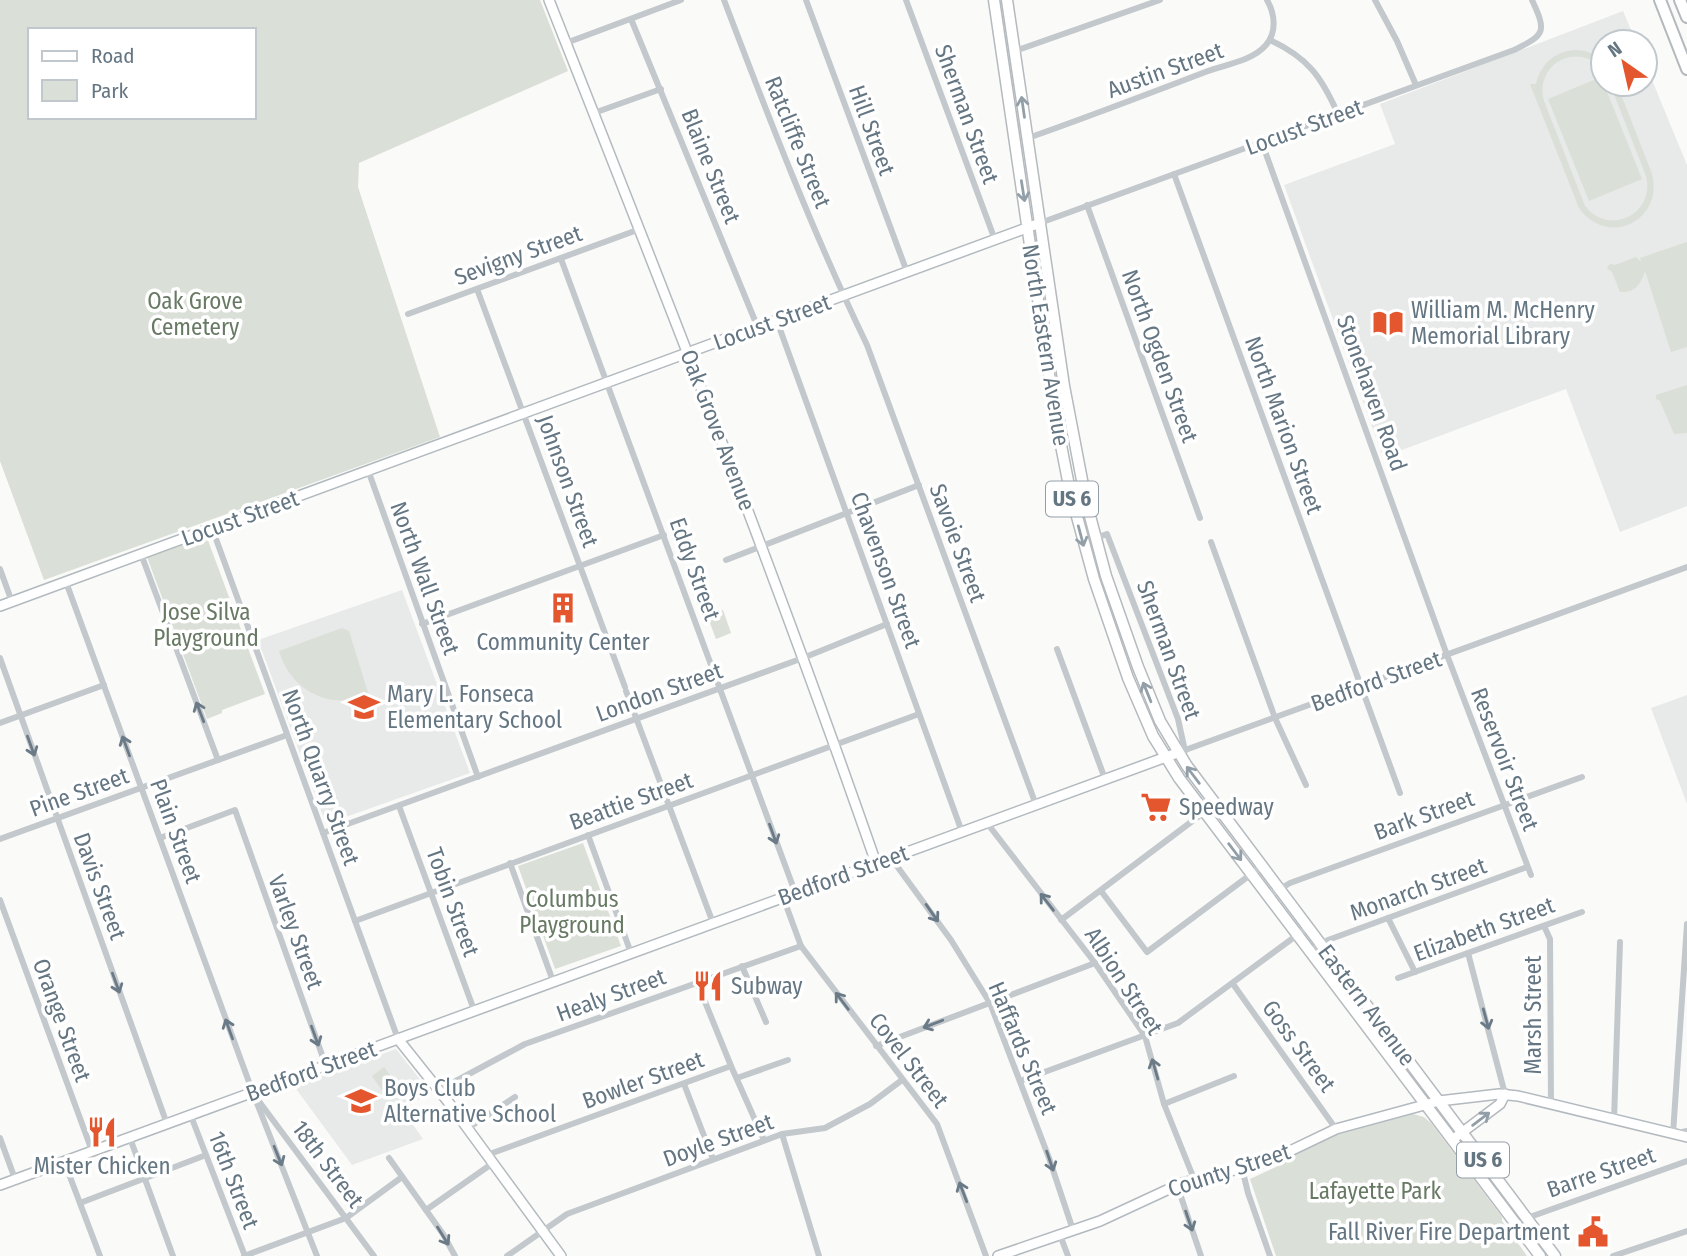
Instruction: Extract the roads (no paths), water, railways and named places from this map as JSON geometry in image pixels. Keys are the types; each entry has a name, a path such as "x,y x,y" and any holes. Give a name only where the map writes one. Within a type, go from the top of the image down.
{"highway":[{"path":"1660,0 1687,69"},
{"path":"1680,0 1687,17"}],"main road":[{"name":"North Eastern Avenue","path":"994,0 1058,428 1080,529 1119,653 1141,711 1165,758"},
{"name":"North Eastern Avenue","path":"1007,0 1070,425 1096,538 1118,612 1154,709 1181,752"},
{"name":"Eastern Avenue","path":"1181,752 1215,804 1555,1256"},
{"name":"Eastern Avenue","path":"1165,758 1540,1256"}],"street":[{"name":"Oak Grove Avenue","path":"549,0 689,352 876,863"},
{"path":"566,43 681,0"},
{"name":"Ratcliffe Street","path":"724,0 773,128 843,295"},
{"name":"Hill Street","path":"806,0 907,272"},
{"name":"Sherman Street","path":"906,0 995,240"},
{"path":"1015,51 1160,0"},
{"path":"1267,0 1274,26 1270,40 1309,65 1321,78 1338,114"},
{"path":"1375,0 1416,85"},
{"name":"Locust Street","path":"0,606 1514,50 1537,39 1541,33 1542,22 1532,0"},
{"name":"Blaine Street","path":"631,19 758,328"},
{"name":"Austin Street","path":"1028,138 1239,61 1258,52 1270,40"},
{"path":"594,113 661,89"},
{"name":"Stonehaven Road","path":"1262,143 1447,655"},
{"name":"North Marion Street","path":"1174,174 1400,793"},
{"name":"North Ogden Street","path":"1087,205 1200,518"},
{"name":"Sevigny Street","path":"408,314 640,229"},
{"name":"Eddy Street","path":"561,258 795,892"},
{"name":"Johnson Street","path":"477,289 713,923"},
{"name":"Savoie Street","path":"843,295 867,345 1036,805"},
{"name":"Chavenson Street","path":"777,321 962,832"},
{"name":"North Wall Street","path":"368,470 478,777"},
{"path":"726,560 919,485"},
{"name":"North Quarry Street","path":"212,528 398,1039"},
{"name":"Sherman Street","path":"1096,538 1107,534 1178,719 1181,752"},
{"path":"422,624 664,535"},
{"path":"1211,542 1275,718 1306,785"},
{"path":"141,554 218,760"},
{"name":"Bedford Street","path":"0,1185 1687,567"},
{"path":"0,569 12,602"},
{"name":"Plain Street","path":"66,582 253,1093 317,1256"},
{"name":"London Street","path":"324,833 803,658 887,624"},
{"path":"1057,649 1105,779"},
{"name":"Reservoir Street","path":"1447,655 1531,875"},
{"name":"Davis Street","path":"0,659 167,1125"},
{"path":"0,723 104,685"},
{"name":"Beattie Street","path":"355,921 919,714"},
{"name":"Pine Street","path":"0,839 288,735"},
{"name":"Bark Street","path":"1268,896 1279,888 1583,777"},
{"path":"1062,920 1215,804"},
{"name":"Tobin Street","path":"399,806 474,1010"},
{"name":"Varley Street","path":"160,838 234,810 326,1066"},
{"name":"Albion Street","path":"987,823 1095,963 1145,1036 1164,1104 1194,1180"},
{"path":"588,835 631,953"},
{"name":"Haffards Street","path":"891,858 951,940 990,1003 1073,1230"},
{"path":"510,863 553,981"},
{"path":"1101,891 1147,952 1262,866"},
{"name":"Monarch Street","path":"1310,951 1321,944 1388,918 1527,867"},
{"name":"Covel Street","path":"783,897 801,946 937,1124 986,1256"},
{"name":"Orange Street","path":"0,900 92,1151"},
{"name":"Elizabeth Street","path":"1398,978 1582,912"},
{"path":"1388,918 1415,972"},
{"path":"1687,924 1673,1134 1687,1131"},
{"name":"Marsh Street","path":"1544,926 1550,939 1551,1104"},
{"path":"1020,1081 1145,1036 1189,1017 1308,928"},
{"path":"1614,1120 1620,942"},
{"name":"Healy Street","path":"439,1090 525,1044 801,946"},
{"path":"1452,1140 1500,1104 1505,1094 1468,953"},
{"path":"876,1046 1095,963"},
{"path":"742,966 766,1022"},
{"path":"697,982 764,1140"},
{"name":"Goss Street","path":"1233,984 1336,1129"},
{"path":"398,1039 468,1128 561,1256"},
{"path":"1679,1055 1687,1052"},
{"path":"737,1079 788,1060"},
{"name":"Bowler Street","path":"426,1210 490,1159 731,1066"},
{"path":"1164,1104 1234,1076"},
{"name":"Doyle Street","path":"507,1256 566,1214 782,1134 825,1128 870,1104 902,1080"},
{"path":"684,1084 713,1159"},
{"name":"18th Street","path":"253,1093 374,1256"},
{"name":"County Street","path":"998,1256 1116,1214 1177,1185 1267,1162 1336,1129 1438,1101 1505,1094 1687,1137"},
{"path":"468,1128 515,1097"},
{"name":"16th Street","path":"191,1116 245,1256"},
{"path":"782,1134 819,1256"},
{"path":"0,1138 15,1179"},
{"path":"130,1138 173,1256"},
{"path":"80,1203 206,1155"},
{"path":"389,1158 455,1256"},
{"path":"64,1161 100,1256"},
{"name":"Barre Street","path":"1527,1218 1687,1161"},
{"path":"1242,1168 1270,1256"},
{"path":"245,1256 346,1218 402,1177"},
{"path":"1177,1185 1201,1256"},
{"path":"1613,1256 1687,1231"},
{"path":"1060,1235 1068,1256"}],"place":[{"name":"William M. McHenry Memorial Library","path":"1388,323"},
{"name":"Community Center","path":"563,608"},
{"name":"Mary L. Fonseca Elementary School","path":"364,707"},
{"name":"Speedway","path":"1156,807"},
{"name":"Subway","path":"708,986"},
{"name":"Boys Club Alternative School","path":"361,1101"},
{"name":"Mister Chicken","path":"102,1132"},
{"name":"Fall River Fire Department","path":"1593,1232"}],"park label":[{"name":"Oak Grove Cemetery","path":"195,314"},
{"name":"Jose Silva Playground","path":"206,625"},
{"name":"Columbus Playground","path":"572,912"},
{"name":"Lafayette Park","path":"1375,1191"}]}
